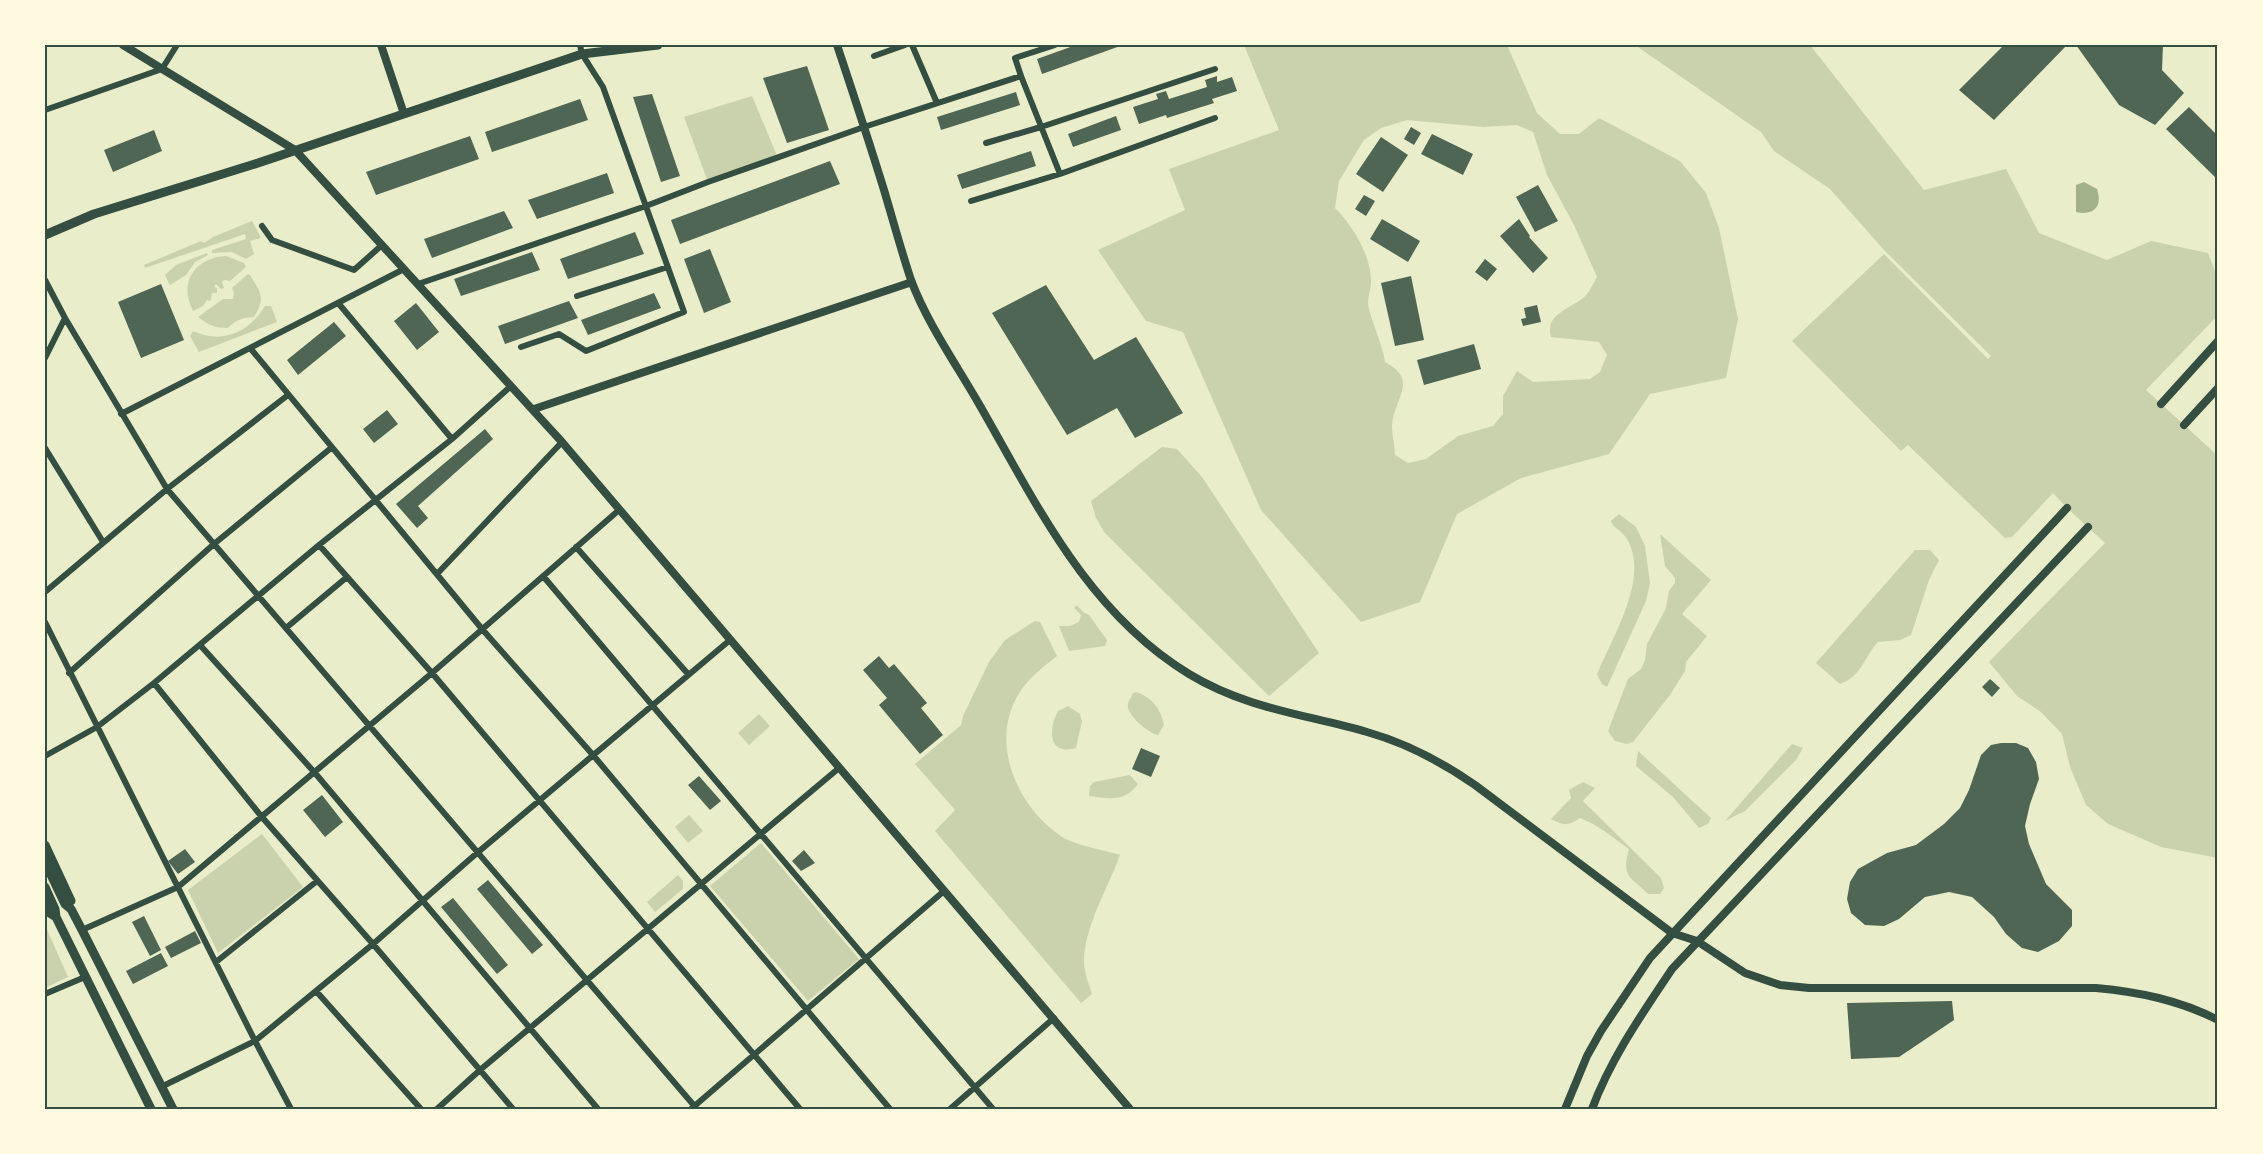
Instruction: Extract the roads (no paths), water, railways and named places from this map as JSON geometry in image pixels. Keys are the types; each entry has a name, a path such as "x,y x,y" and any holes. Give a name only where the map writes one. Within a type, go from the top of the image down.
{"main road":[{"path":"45,235 94,214 404,114 581,50 658,45"},
{"path":"2161,404 2218,341"},
{"path":"2184,425 2218,388"},
{"path":"1565,1109 1587,1056 1601,1031 1650,958 2067,508"},
{"path":"1592,1109 1604,1078 1624,1041 1672,969 2088,527"},
{"path":"45,845 71,901 71,909"},
{"path":"45,862 65,904 71,909 82,930 172,1109"},
{"path":"45,887 55,909 56,917 151,1109"},
{"path":"45,905 48,912 56,917"}],"street":[{"path":"123,45 295,150 534,409 1130,1109"},
{"path":"45,110 162,69 177,45"},
{"path":"381,45 404,114"},
{"path":"837,45 912,282 931,321 1055,535 1100,598 1136,635 1188,673 1240,699 1285,714 1368,733 1396,742 1442,764 1475,785 1672,933 1696,941 1745,973 1780,986 1809,988 2096,988 2129,991 2156,997 2194,1008 2218,1020"},
{"path":"874,56 905,45"},
{"path":"912,45 937,103"},
{"path":"1055,45 1015,57 1060,174"},
{"path":"521,347 559,334 586,351 684,312 603,87 581,50"},
{"path":"986,143 1215,69"},
{"path":"418,284 646,206 864,127 1021,76"},
{"path":"971,201 1060,174 1215,118"},
{"path":"262,226 272,240 354,270 382,245"},
{"path":"578,296 668,267"},
{"path":"121,414 404,269"},
{"path":"45,280 121,414 167,489 694,1108 944,891"},
{"path":"534,409 912,282"},
{"path":"339,304 452,438"},
{"path":"45,358 65,318"},
{"path":"250,349 482,629 593,755 890,1109"},
{"path":"45,756 97,727 154,683 512,386"},
{"path":"45,592 167,489 288,395"},
{"path":"436,574 562,442"},
{"path":"45,448 103,542"},
{"path":"69,673 214,544 331,448"},
{"path":"82,930 178,886 369,727 619,510"},
{"path":"319,545 432,673 800,1109"},
{"path":"576,547 688,674"},
{"path":"543,576 993,1109"},
{"path":"286,628 347,577"},
{"path":"45,622 291,1109"},
{"path":"161,1087 255,1041 373,944 538,801 730,640"},
{"path":"200,645 315,773 598,1109"},
{"path":"154,683 261,816 513,1109"},
{"path":"437,1109 480,1070 839,768"},
{"path":"216,962 317,881"},
{"path":"45,994 85,977"},
{"path":"316,991 421,1109"},
{"path":"950,1109 1054,1018"}]}
